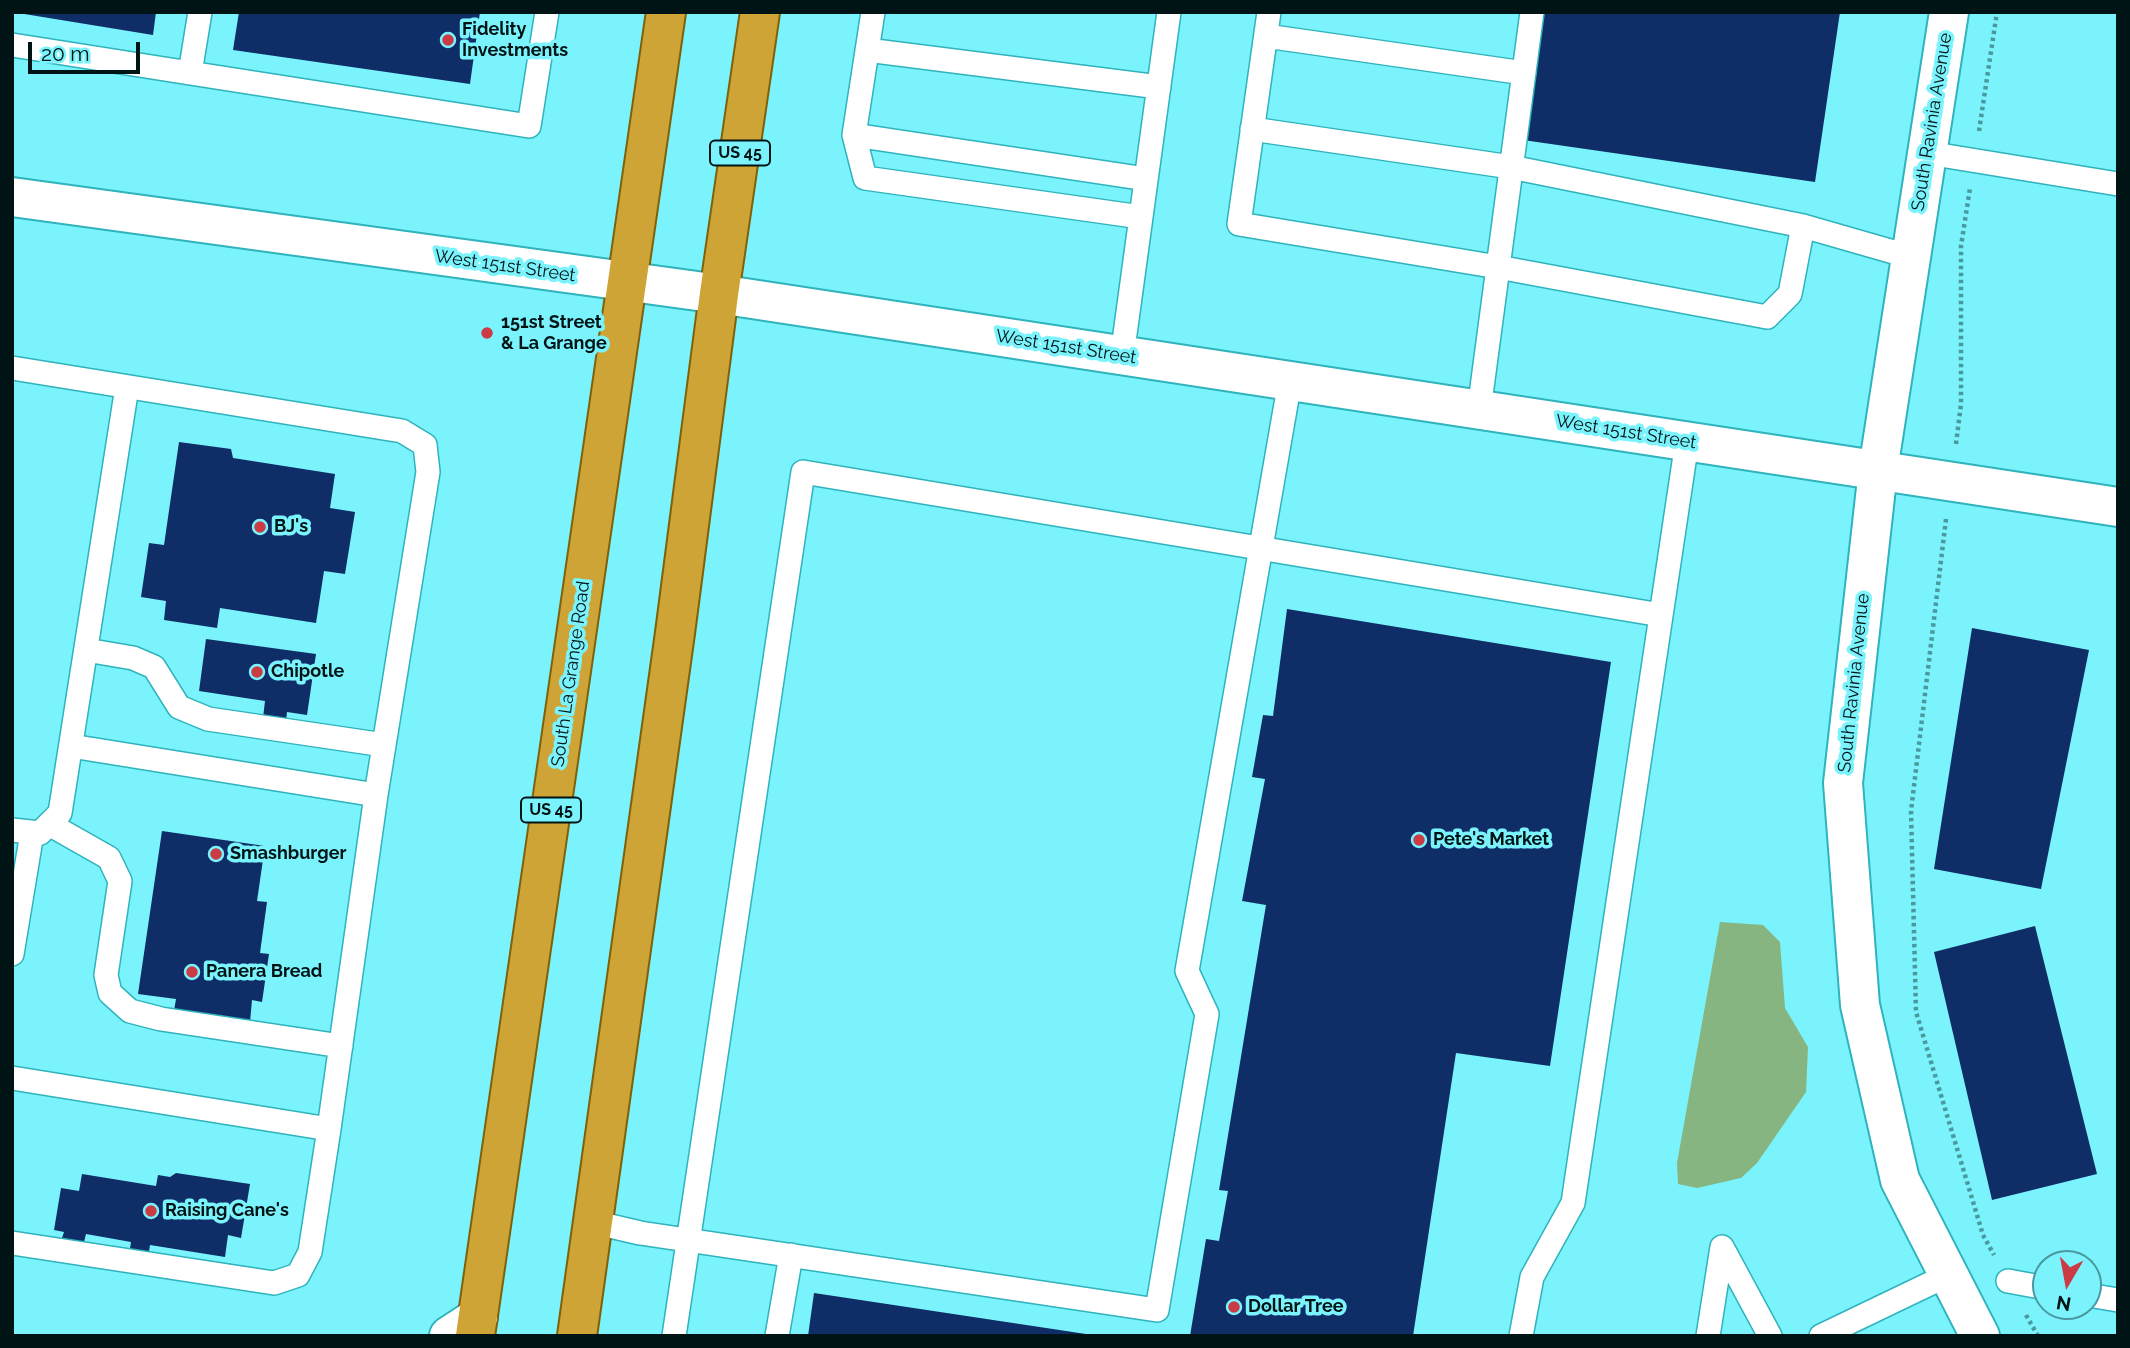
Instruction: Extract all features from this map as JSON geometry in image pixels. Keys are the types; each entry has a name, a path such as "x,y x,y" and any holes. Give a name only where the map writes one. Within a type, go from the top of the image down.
{"highway":[{"name":"South La Grange Road","path":"467,1330 666,12"},
{"name":"US 45","path":"577,1336 760,12"}],"street":[{"name":"South Ravinia Avenue","path":"1950,12 1878,470 1843,783 1860,1005 1900,1180 1980,1336"},
{"name":"West 151st Street","path":"12,197 719,294 2118,506"}],"lane":[{"path":"190,73 200,12"},
{"path":"12,45 529,126 547,12"},
{"path":"873,12 854,135 865,178 1141,217"},
{"path":"1122,356 1169,12"},
{"path":"1269,12 1239,224 1498,267 1767,317 1790,294 1803,226"},
{"path":"1479,410 1532,12"},
{"path":"1266,36 1524,73"},
{"path":"867,50 1159,87"},
{"path":"1252,129 1511,167 1803,226 1911,257"},
{"path":"854,135 1146,179"},
{"path":"1928,153 2118,184"},
{"path":"12,368 402,431 425,445 428,472 376,796 310,1252 298,1276 274,1283 12,1243"},
{"path":"593,1222 640,1233 1157,1310 1207,1014 1187,971 1290,381"},
{"path":"31,829 60,813 127,387"},
{"path":"1521,1336 1532,1277 1573,1203 1687,442"},
{"path":"674,1336 803,472 1661,615"},
{"path":"86,650 133,658 153,667 179,708 208,719 384,745"},
{"path":"71,746 376,796"},
{"path":"12,954 31,829"},
{"path":"31,829 108,858 120,880 106,975 110,993 130,1011 161,1019 341,1046"},
{"path":"13,1082 329,1129"},
{"path":"1708,1336 1722,1247 1770,1336"},
{"path":"777,1336 791,1255"},
{"path":"1821,1336 1948,1275"},
{"path":"2008,1281 2032,1285"}],"path":[{"path":"1961,404 1961,246 1997,12"},
{"path":"1938,571 1911,811 1916,1012 1983,1235 2038,1336"}],"green space":[{"path":"1720,922 1763,925 1780,942 1785,1008 1808,1047 1806,1092 1757,1163 1741,1178 1697,1188 1678,1184 1677,1163"}],"building":[{"path":"12,12 156,12 153,35"},
{"path":"239,12 480,12 470,84 233,50"},
{"path":"1542,12 1840,12 1815,182 1523,140"},
{"name":"BJ's","path":"179,442 231,449 233,458 335,474 330,508 355,512 345,574 324,571 316,623 220,608 217,628 164,620 166,601 141,597 149,543 164,545"},
{"name":"Pete's Market","path":"1287,609 1611,662 1550,1066 1456,1053 1413,1336 1190,1336 1206,1239 1219,1241 1228,1191 1219,1190 1266,905 1242,901 1265,779 1252,777 1263,715 1273,716"},
{"path":"1972,628 2089,650 2041,889 1934,869"},
{"name":"Chipotle","path":"206,639 316,654 307,715 287,712 286,721 263,718 265,701 199,691"},
{"path":"162,831 265,846 257,901 267,902 260,953 269,954 262,1002 252,1000 250,1022 174,1011 176,999 138,994"},
{"path":"2035,926 2097,1174 1992,1200 1934,952"},
{"name":"Raising Cane's","path":"176,1173 250,1184 241,1238 228,1235 225,1257 150,1245 148,1258 129,1255 131,1242 86,1234 84,1242 62,1238 64,1232 54,1230 61,1188 79,1191 82,1174 156,1186 158,1175 170,1177"},
{"path":"814,1293 1086,1334 808,1336"}],"place":[{"name":"Fidelity Investments","path":"448,40"},
{"name":"151st Street & La Grange","path":"487,333"},
{"name":"BJ's","path":"260,527"},
{"name":"Chipotle","path":"257,672"},
{"name":"Pete's Market","path":"1419,840"},
{"name":"Smashburger","path":"216,854"},
{"name":"Panera Bread","path":"192,972"},
{"name":"Raising Cane's","path":"151,1211"},
{"name":"Dollar Tree","path":"1234,1307"}]}
